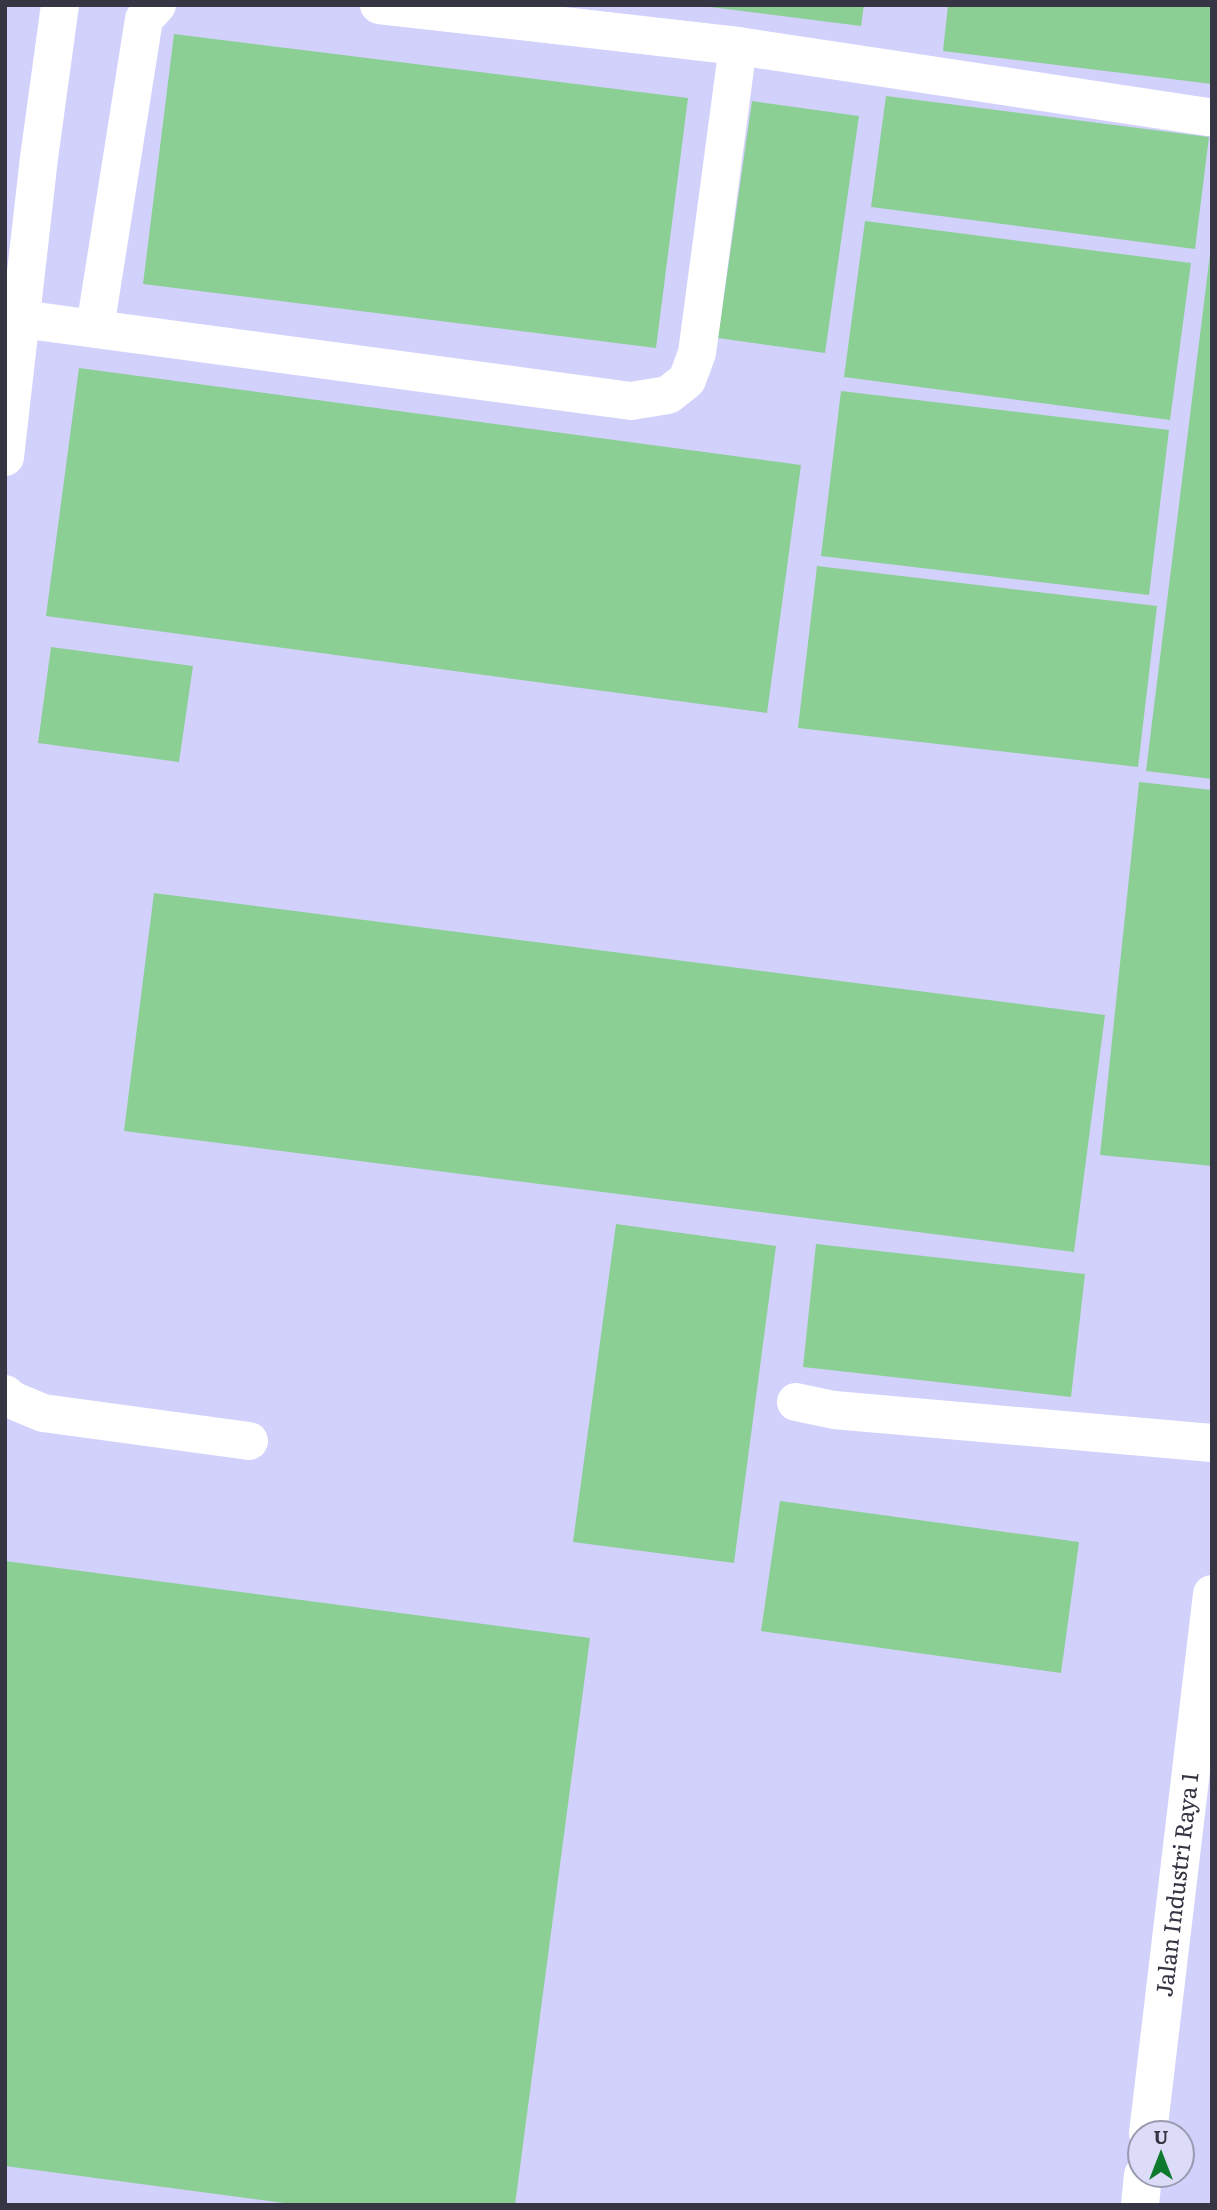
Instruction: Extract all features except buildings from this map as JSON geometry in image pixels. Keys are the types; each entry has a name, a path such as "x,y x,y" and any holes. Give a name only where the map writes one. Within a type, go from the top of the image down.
{"street":[{"path":"5,457 60,5"},
{"path":"95,328 144,19 157,5"},
{"path":"379,5 738,46 1208,117"},
{"path":"21,319 631,401 668,395 687,380 697,353 738,46"},
{"path":"5,1394 43,1413 249,1440"},
{"path":"796,1402 834,1410 1212,1443"},
{"name":"Jalan Industri Raya 1","path":"1150,2119 1212,1594"}],"shaded area":[{"path":"5,5 1212,5 1212,2205 5,2205"}]}
